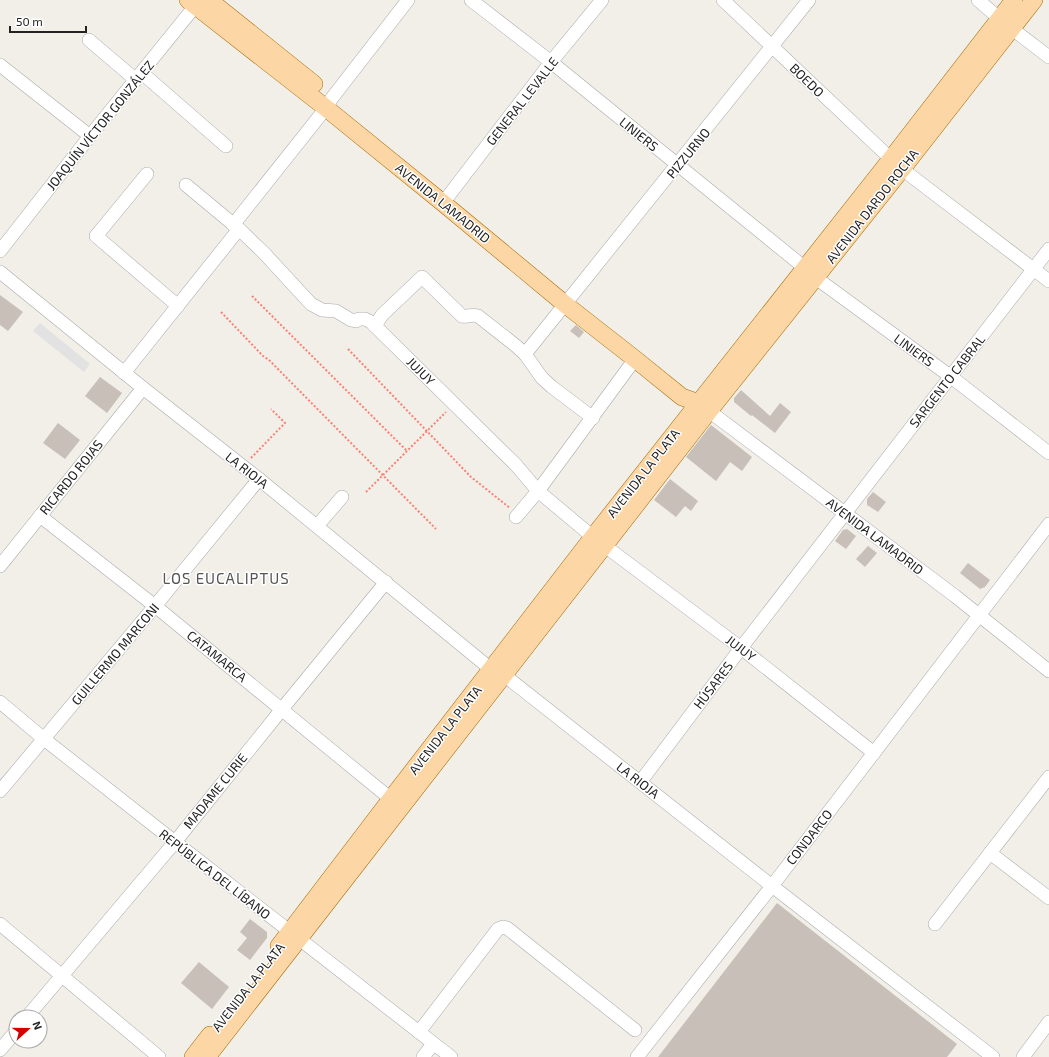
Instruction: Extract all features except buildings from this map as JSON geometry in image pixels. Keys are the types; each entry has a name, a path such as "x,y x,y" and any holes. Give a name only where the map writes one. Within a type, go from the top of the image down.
{"main road":[{"name":"AVENIDA DARDO ROCHA","path":"1005,23 1014,0"},
{"name":"AVENIDA DARDO ROCHA","path":"704,407 897,164 1005,23 1034,0"},
{"name":"AVENIDA LAMADRID","path":"198,2 329,103 446,198 569,300 635,359 682,396 704,407"},
{"name":"AVENIDA LAMADRID","path":"569,300 689,389 704,407"},
{"name":"AVENIDA LA PLATA","path":"193,1057 295,936 704,407"},
{"name":"AVENIDA LA PLATA","path":"207,1057 295,936 391,799 498,672"}],"street":[{"path":"124,373 178,306 329,103 408,0"},
{"name":"LINIERS","path":"471,0 551,62 810,273 950,376 1049,453"},
{"name":"GENERAL LEVALLE","path":"446,198 551,62 602,0"},
{"name":"BOEDO","path":"724,0 897,164 1049,281"},
{"name":"PIZZURNO","path":"525,354 809,0"},
{"path":"978,0 1049,57"},
{"name":"JOAQUÍN VÍCTOR GONZÁLEZ","path":"0,251 198,2"},
{"path":"89,40 139,76 226,146"},
{"path":"0,65 90,136"},
{"path":"147,174 96,236 178,306"},
{"name":"JUJUY","path":"186,185 236,227 264,254 310,304 322,310 336,311 351,320 356,321 359,319 364,319 371,322 516,465 538,491 599,542 741,648 874,753"},
{"name":"SARGENTO CABRAL","path":"845,513 1049,249"},
{"name":"LA RIOJA","path":"0,272 498,672 641,781 772,886 993,1057"},
{"path":"375,326 382,315 422,277 462,316 472,314 478,316 515,344 525,354 542,378 593,418"},
{"path":"517,515 538,491 635,359"},
{"name":"RICARDO ROJAS","path":"0,566 143,388"},
{"name":"AVENIDA LAMADRID","path":"704,407 979,615 1049,672"},
{"name":"GUILLERMO MARCONI","path":"0,791 259,479"},
{"path":"317,526 342,497"},
{"name":"HÚSARES","path":"641,781 845,513"},
{"name":"CATAMARCA","path":"40,516 155,606 391,799"},
{"name":"CONDARCO","path":"637,1057 772,886 1049,524"},
{"name":"MADAME CURIE","path":"34,1009 174,842 386,582"},
{"name":"REPÚBLICA DEL LÍBANO","path":"0,702 44,739 174,842 451,1057"},
{"path":"935,924 1049,777"},
{"path":"990,853 1049,898"},
{"path":"0,924 159,1057"},
{"path":"419,1032 498,929 503,927 513,933 635,1030"},
{"path":"1023,1057 1049,1022"},
{"path":"0,1050 8,1040"},
{"path":"423,1057 434,1044"}],"path":[{"path":"252,296 407,451"},
{"path":"222,312 263,356 269,360 436,529"},
{"path":"348,349 471,477 517,515"},
{"path":"366,492 453,404"},
{"path":"243,466 285,423 271,409"}],"shaded area":[{"path":"40,323 90,364 84,372 33,331"}],"district":[{"name":"LOS EUCALIPTUS","path":"226,578"}]}
